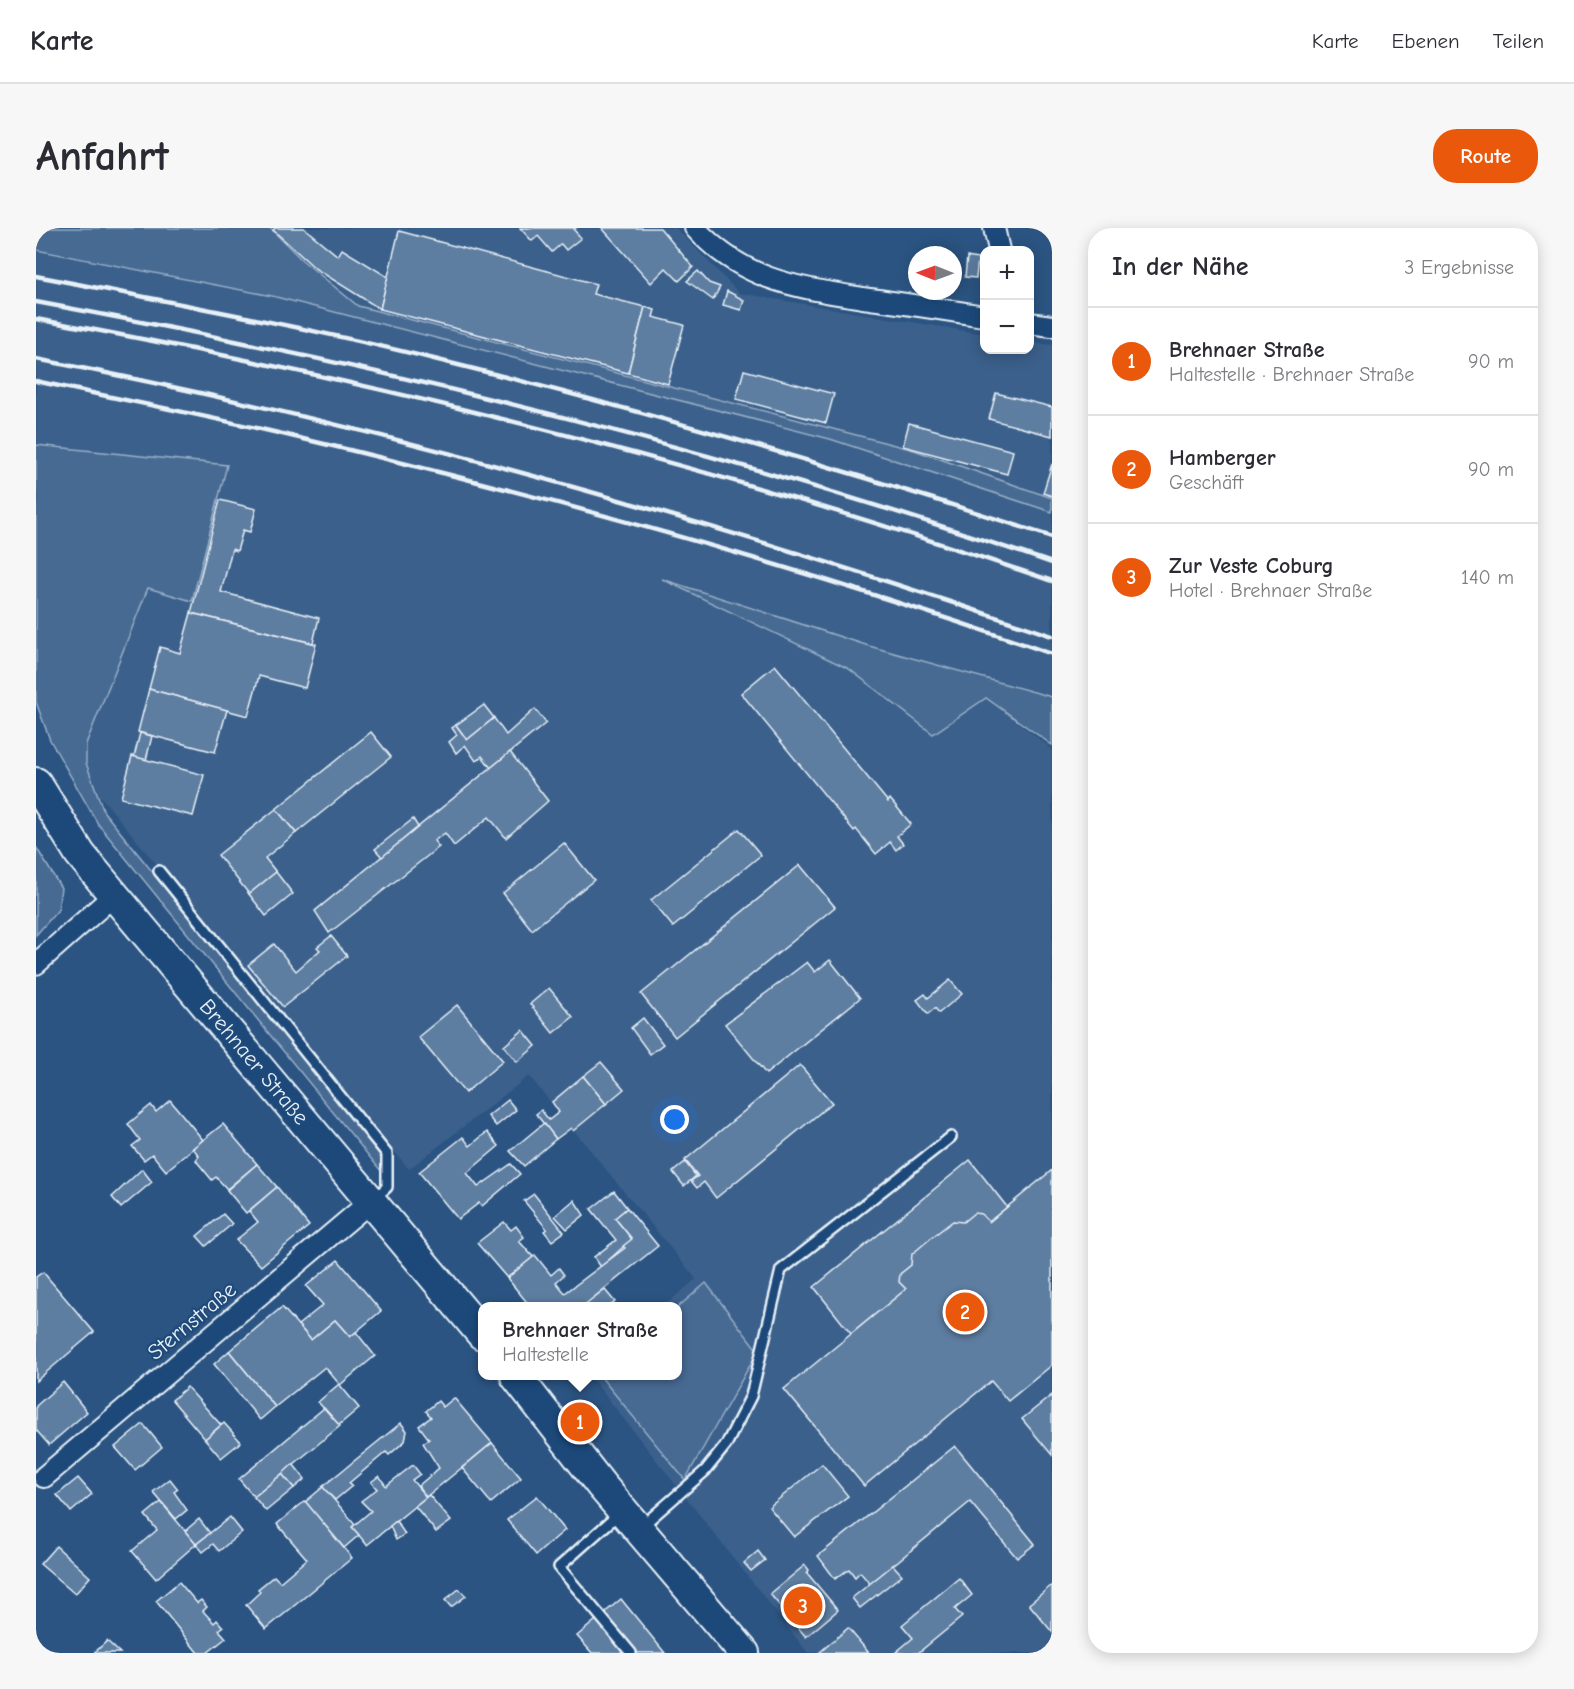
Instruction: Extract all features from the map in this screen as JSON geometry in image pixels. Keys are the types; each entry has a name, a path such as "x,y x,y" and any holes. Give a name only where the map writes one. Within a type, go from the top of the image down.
{"main road":[{"name":"Brehnaer Straße","path":"36,783 80,854 478,1328"},
{"path":"519,1380 630,1520 741,1652"}],"street":[{"path":"695,228 707,241 746,269 789,286 980,315"},
{"path":"994,228 998,246"},
{"path":"1034,324 1052,326"},
{"path":"36,964 114,895"},
{"name":"Sternstraße","path":"44,1477 370,1201"}],"lane":[{"path":"159,871 387,1154 387,1187 370,1201"},
{"path":"631,1653 559,1567 705,1471 726,1445 751,1396 781,1270 951,1137"}],"shaded area":[{"path":"36,228 270,228 302,260 358,306 914,450 1052,498 1052,512 830,439 272,296 36,250"},
{"path":"270,228 676,228 739,293 980,333 980,354 1034,354 1034,343 1052,345 1052,498 914,450 358,306 302,260"},
{"path":"36,250 272,296 830,439 1052,512 1052,697 869,646 667,582 849,669 932,734 986,698 1052,749 1052,1653 808,1653 593,1380 682,1380 682,1302 669,1302 696,1279 529,1076 409,1169 76,767 148,588 191,601 227,465 36,445"},
{"path":"36,445 227,465 192,601 148,588 86,744 86,763 104,812 378,1150 382,1162 381,1171 98,824 50,740 36,702"},
{"path":"662,579 869,646 1052,697 1052,745 986,698 933,734 849,669"},
{"path":"36,847 61,888 58,910 36,935"},
{"path":"706,1283 758,1351 685,1480 603,1380 682,1380 682,1304"}],"building":[{"path":"275,228 304,228 338,256 342,249 388,277 380,309 316,269 273,230"},
{"path":"520,228 576,228 574,230 581,238 566,250 561,244 552,252 538,236 532,241"},
{"path":"602,228 660,228 693,267 679,281 666,268 651,283"},
{"path":"399,231 596,284 593,294 645,307 628,373 380,309"},
{"path":"967,257 978,259 976,278 965,277"},
{"path":"698,271 709,283 720,287 713,300 687,281"},
{"path":"727,291 744,300 741,310 723,305"},
{"path":"645,307 655,310 653,317 684,325 668,384 628,373"},
{"path":"744,370 834,394 826,423 736,399"},
{"path":"996,393 1052,407 1052,436 989,419"},
{"path":"909,423 1013,451 1007,474 903,446"},
{"path":"1052,464 1052,496 1043,493"},
{"path":"220,500 256,509 250,532 243,530 237,551 232,549 221,592 319,618 313,643 191,613"},
{"path":"191,613 316,644 305,688 259,676 248,716 149,689 160,647 180,653"},
{"path":"775,665 888,802 890,799 911,824 897,836 903,844 896,850 890,842 876,854 856,829 854,831 741,693"},
{"path":"149,689 227,710 215,752 138,732"},
{"path":"484,705 494,718 467,740 456,725"},
{"path":"535,709 546,723 491,768 482,756 476,761 465,745 456,753 449,742 457,735 452,728 456,725 467,740 494,718 506,735"},
{"path":"371,732 391,757 296,833 276,809"},
{"path":"140,733 152,736 146,760 134,757"},
{"path":"510,752 548,801 506,838 489,817 454,846 445,833 434,841 439,847 329,933 315,911"},
{"path":"132,756 204,775 193,816 121,798"},
{"path":"276,809 296,833 265,858 276,872 249,894 218,855"},
{"path":"413,819 418,827 382,857 375,849"},
{"path":"739,829 761,855 673,927 651,900"},
{"path":"564,843 594,880 532,930 503,893"},
{"path":"800,865 835,907 675,1037 641,994"},
{"path":"276,872 293,894 266,916 249,894"},
{"path":"331,936 347,956 283,1007 248,965 274,944 296,971 320,950 317,947"},
{"path":"830,960 860,998 766,1074 725,1024 807,962 815,972"},
{"path":"950,980 962,994 939,1013 935,1008 928,1014 917,1000 925,994 928,998"},
{"path":"549,988 573,1017 553,1033 530,1004"},
{"path":"457,1005 503,1061 465,1093 418,1037"},
{"path":"643,1018 663,1044 650,1054 631,1028"},
{"path":"523,1030 536,1046 517,1062 504,1046"},
{"path":"601,1062 624,1089 606,1104 583,1076"},
{"path":"800,1065 832,1103 716,1198 704,1182 697,1188 691,1181 698,1176 685,1160"},
{"path":"583,1076 606,1104 573,1131 571,1128 556,1139 536,1114 541,1110 549,1120 559,1112 552,1102"},
{"path":"170,1100 203,1140 166,1171 152,1154 144,1160 132,1146 140,1140 128,1124 151,1105 156,1112"},
{"path":"508,1100 516,1110 496,1126 488,1116"},
{"path":"544,1123 556,1139 524,1166 510,1151"},
{"path":"223,1124 257,1164 227,1189 216,1177 212,1180 196,1160 199,1156 193,1148"},
{"path":"487,1132 499,1146 467,1173 478,1187 511,1164 520,1174 482,1206 479,1203 458,1219 419,1172 463,1137 470,1146"},
{"path":"970,1160 1007,1207 851,1334 814,1287"},
{"path":"685,1162 696,1176 684,1186 673,1172"},
{"path":"257,1164 277,1187 246,1213 227,1190"},
{"path":"142,1169 152,1182 121,1208 112,1197"},
{"path":"1052,1170 1052,1365 1008,1401 991,1381 864,1486 784,1389 906,1289 899,1282 900,1274 911,1265 912,1254 931,1238 953,1221 963,1222 974,1213 981,1214 989,1222"},
{"path":"277,1187 309,1226 261,1266 236,1240 258,1222 249,1211"},
{"path":"614,1191 627,1208 615,1218 632,1239 601,1267 594,1257 616,1240 591,1209"},
{"path":"534,1194 564,1232 552,1241 544,1231 547,1229 524,1201"},
{"path":"574,1200 584,1215 567,1229 555,1216"},
{"path":"627,1208 658,1246 588,1302 527,1302 507,1278 535,1255 551,1275 559,1268 564,1275 556,1282 565,1293 625,1248 623,1246 632,1239 615,1218"},
{"path":"223,1214 232,1224 206,1246 197,1236"},
{"path":"504,1222 511,1230 516,1226 524,1237 519,1241 533,1257 507,1278 477,1243"},
{"path":"338,1260 381,1311 350,1337 335,1320 311,1340 298,1325 323,1305 306,1286"},
{"path":"43,1272 94,1332 36,1381 36,1277"},
{"path":"605,1290 615,1302 589,1302"},
{"path":"282,1307 311,1340 335,1320 350,1337 356,1332 375,1356 340,1385 325,1367 275,1407 229,1351"},
{"path":"229,1351 275,1407 260,1420 214,1364"},
{"path":"63,1382 87,1412 49,1445 36,1430 36,1406"},
{"path":"339,1384 359,1408 339,1425 318,1402"},
{"path":"187,1387 221,1425 205,1439 172,1400"},
{"path":"1052,1395 1052,1455 1022,1419"},
{"path":"454,1398 492,1443 426,1497 418,1486 439,1468 423,1443 429,1439 419,1426 431,1417 426,1411 438,1401 443,1407"},
{"path":"324,1408 340,1426 254,1497 239,1479"},
{"path":"224,1423 241,1442 221,1458 205,1439"},
{"path":"401,1423 407,1431 405,1441 389,1455 386,1452 349,1483 352,1486 335,1500 322,1487"},
{"path":"143,1424 162,1447 135,1470 115,1447"},
{"path":"492,1443 521,1478 491,1503 462,1468"},
{"path":"955,1446 1035,1544 1017,1558 970,1502 870,1584 860,1572 855,1577 849,1569 835,1579 818,1556"},
{"path":"293,1464 305,1479 294,1488 282,1474"},
{"path":"822,1464 848,1496 794,1537 769,1507"},
{"path":"413,1465 420,1474 412,1480 426,1497 367,1545 352,1527 371,1511 361,1501 377,1489 371,1482 379,1476 386,1486"},
{"path":"282,1474 294,1488 266,1511 254,1497"},
{"path":"78,1478 92,1494 71,1512 57,1495"},
{"path":"170,1479 178,1489 174,1492 187,1510 176,1519 153,1492"},
{"path":"323,1487 355,1524 352,1527 359,1535 344,1548 305,1502"},
{"path":"429,1495 451,1521 436,1532 415,1506"},
{"path":"537,1496 565,1530 536,1555 507,1520"},
{"path":"305,1501 352,1558 266,1629 246,1605 260,1592 258,1589 274,1576 280,1582 307,1559 277,1524"},
{"path":"161,1502 196,1544 156,1579 132,1551 157,1530 145,1515"},
{"path":"230,1517 242,1532 219,1551 213,1544 203,1552 196,1544"},
{"path":"199,1519 210,1533 196,1544 185,1531"},
{"path":"396,1521 405,1534 396,1540 390,1526"},
{"path":"56,1546 90,1577 75,1594 40,1564"},
{"path":"758,1551 765,1560 751,1571 744,1563"},
{"path":"805,1565 809,1570 807,1573 838,1610 806,1637 770,1594"},
{"path":"893,1565 902,1575 860,1608 852,1598"},
{"path":"959,1578 972,1595 955,1609 962,1617 918,1653 895,1653 913,1638 902,1625"},
{"path":"179,1582 197,1603 201,1600 207,1607 203,1611 214,1623 217,1620 223,1627 219,1630 226,1638 207,1653 198,1653 156,1601"},
{"path":"1052,1585 1052,1632 1029,1604"},
{"path":"459,1589 466,1596 451,1607 445,1600"},
{"path":"621,1599 665,1653 592,1653 577,1636"},
{"path":"848,1628 869,1653 819,1653"},
{"path":"107,1641 120,1653 94,1653"}],"railway":[{"path":"36,276 335,336 590,399 899,488 1052,537"},
{"path":"36,302 293,353 549,413 802,483 1052,563"},
{"path":"36,319 293,370 549,431 803,501 1052,581"},
{"path":"36,359 293,414 548,480 802,554 1052,636"},
{"path":"36,381 263,429 581,509 771,563 1052,654"}],"place":[{"name":"Hamberger","path":"965,1312"},
{"name":"Brehnaer Straße","path":"580,1422"},
{"name":"Zur Veste Coburg","path":"803,1606"}]}
